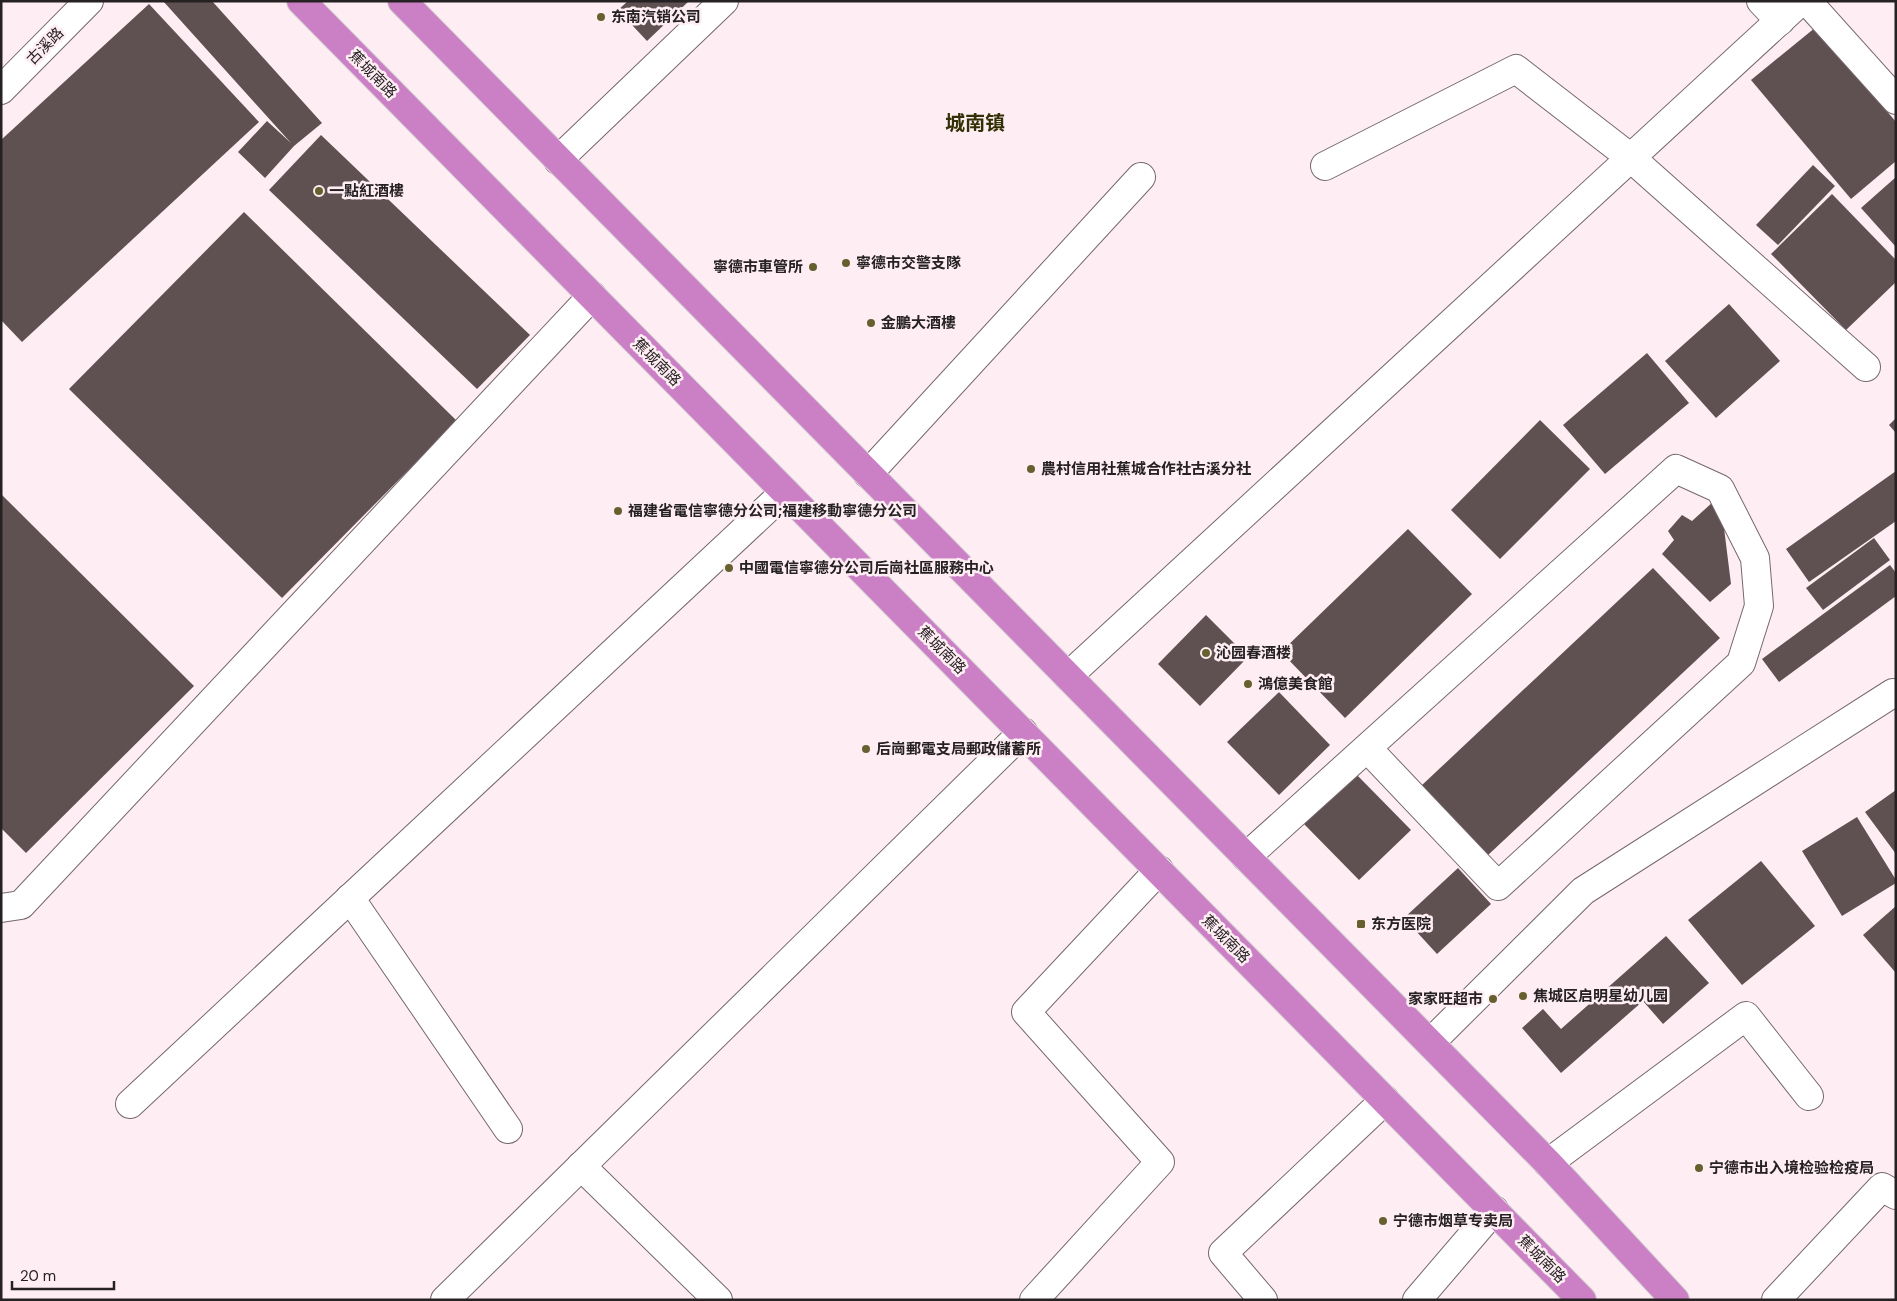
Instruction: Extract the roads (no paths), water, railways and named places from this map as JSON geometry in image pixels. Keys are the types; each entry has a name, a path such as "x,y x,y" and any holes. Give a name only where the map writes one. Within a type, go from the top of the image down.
{"highway":[{"name":"蕉城南路","path":"301,1 1580,1299"},
{"path":"402,1 1548,1163 1675,1300"}],"street":[{"name":"古溪路","path":"1,90 89,1"},
{"path":"558,160 724,1"},
{"path":"1761,1 1780,20"},
{"path":"1068,676 1801,1"},
{"path":"1807,1 1896,100"},
{"path":"1325,166 1516,69 1631,158 1866,367"},
{"path":"868,474 1140,177"},
{"path":"1,908 21,906 592,296"},
{"path":"1246,857 1367,748 1676,470 1720,489 1755,558 1759,606 1741,663 1498,886 1367,748"},
{"path":"130,1104 786,492"},
{"path":"1430,1043 1583,892 1893,693"},
{"path":"445,1300 1023,732"},
{"path":"1034,1300 1160,1162 1026,1012 1159,870"},
{"path":"350,898 508,1129"},
{"path":"1548,1163 1746,1016 1809,1096"},
{"path":"1263,1300 1223,1253 1385,1100"},
{"path":"581,1166 718,1300"},
{"path":"1776,1300 1882,1187 1896,1195"},
{"path":"1417,1300 1494,1210"}],"place":[{"name":"东南汽销公司","path":"601,17"},
{"name":"一點紅酒樓","path":"319,191"},
{"name":"寧德市交警支隊","path":"846,263"},
{"name":"寧德市車管所","path":"813,267"},
{"name":"金鵬大酒樓","path":"871,323"},
{"name":"農村信用社蕉城合作社古溪分社","path":"1031,469"},
{"name":"福建省電信寧德分公司;福建移動寧德分公司","path":"618,511"},
{"name":"中國電信寧德分公司后崗社區服務中心","path":"729,568"},
{"name":"沁园春酒楼","path":"1206,653"},
{"name":"鴻億美食館","path":"1248,684"},
{"name":"后崗郵電支局郵政儲蓄所","path":"866,749"},
{"name":"东方医院","path":"1361,924"},
{"name":"焦城区启明星幼儿园","path":"1523,996"},
{"name":"家家旺超市","path":"1493,999"},
{"name":"宁德市出入境检验检疫局","path":"1699,1168"},
{"name":"宁德市烟草专卖局","path":"1383,1221"}],"district":[{"name":"城南镇","path":"975,123"}]}
